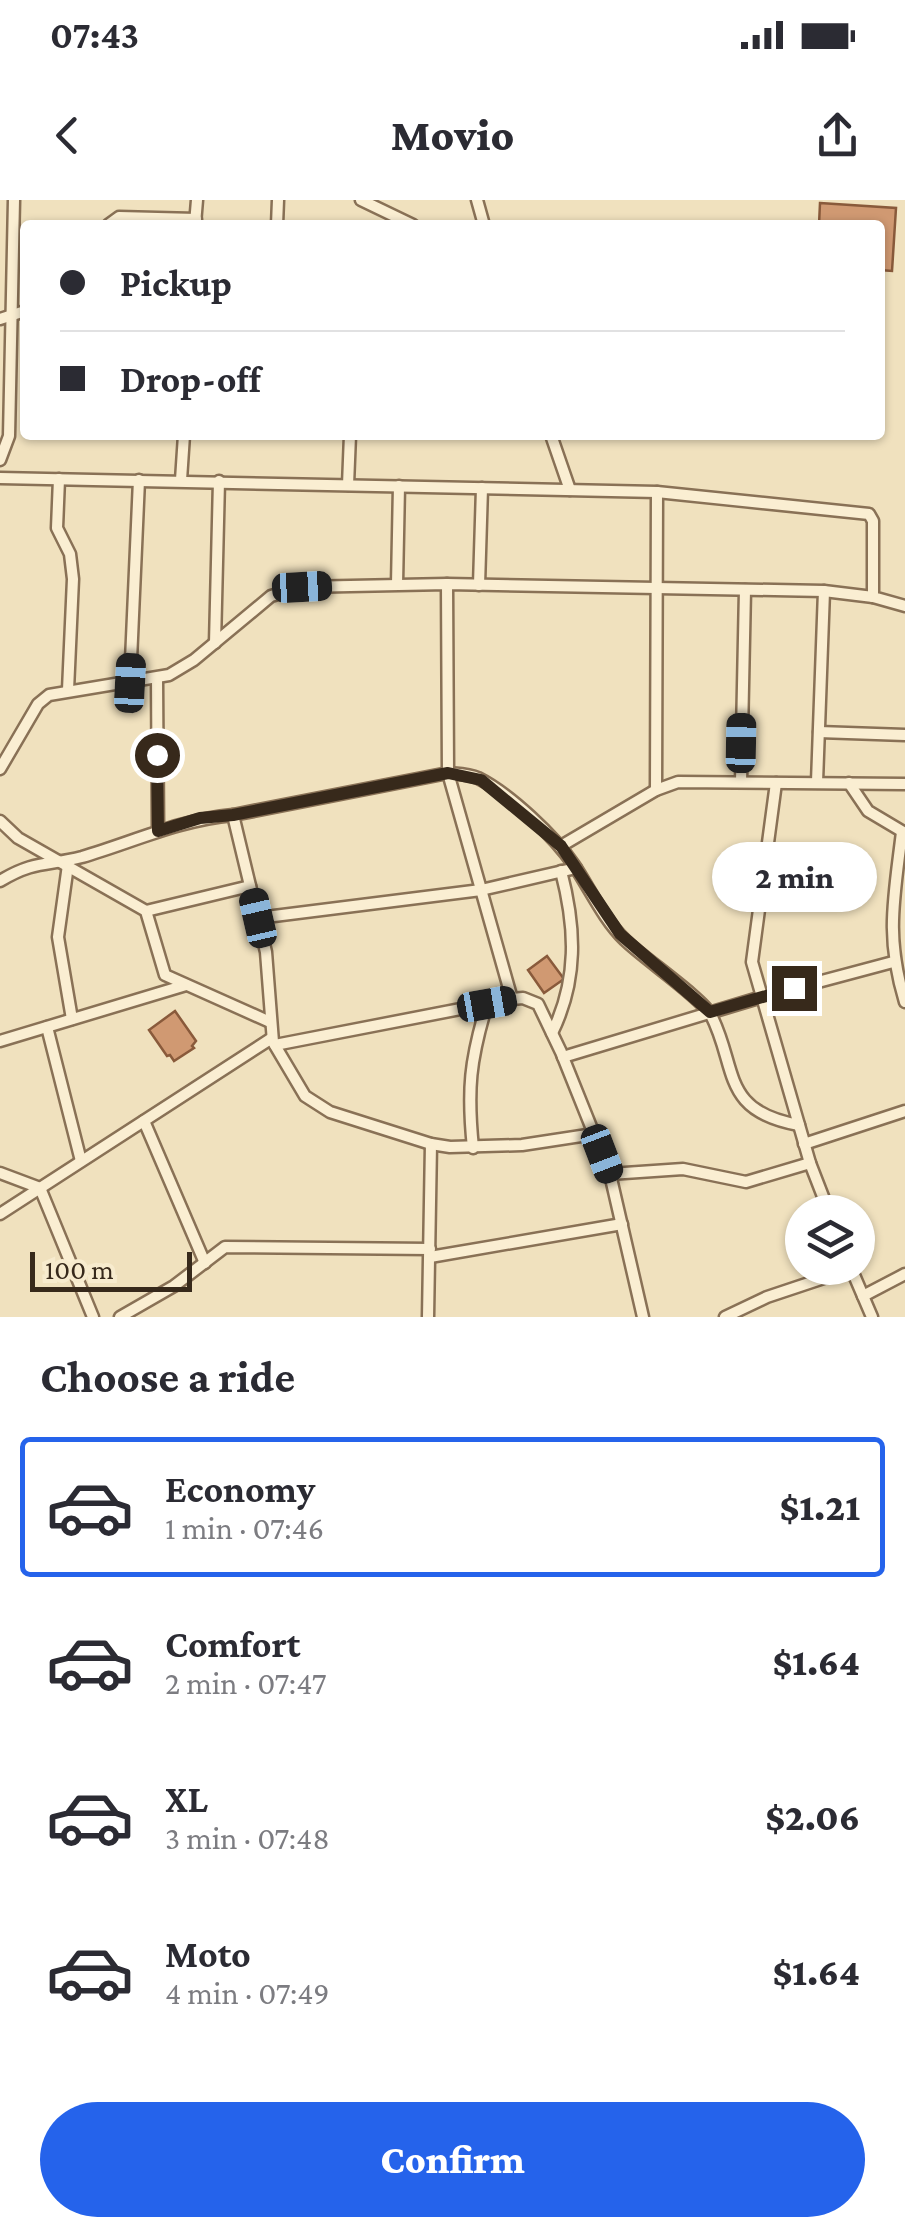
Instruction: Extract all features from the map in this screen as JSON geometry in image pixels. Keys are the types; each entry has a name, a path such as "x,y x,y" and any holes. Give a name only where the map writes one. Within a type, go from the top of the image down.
{"street":[{"path":"0,460 10,436 6,318 14,200"},
{"path":"361,200 403,220"},
{"path":"115,220 165,220"},
{"path":"182,480 184,440"},
{"path":"348,485 350,440"},
{"path":"553,440 570,490"},
{"path":"0,478 656,492 869,514 873,521 873,598"},
{"path":"58,479 58,528 70,554 74,579 68,690"},
{"path":"130,683 139,480"},
{"path":"215,643 219,481"},
{"path":"397,584 399,486"},
{"path":"480,585 482,488"},
{"path":"656,492 656,790"},
{"path":"0,769 38,704 49,695 157,679 194,660 271,596 288,590 447,584 824,591 905,606"},
{"path":"447,584 448,773 512,1000"},
{"path":"740,782 744,590"},
{"path":"818,782 824,591"},
{"path":"157,679 158,831"},
{"path":"819,732 905,735"},
{"path":"0,881 34,864 64,862 200,818 448,773 481,780 561,846 620,934 710,1012 729,1075 739,1093 772,1118 799,1125"},
{"path":"561,846 656,790 678,782 905,784"},
{"path":"776,782 752,953 804,1144 822,1195"},
{"path":"849,783 868,811 904,832 891,920 893,962 905,1002"},
{"path":"233,815 267,962 274,1042 298,1086 316,1106 431,1144 472,1148 522,1145 594,1134"},
{"path":"0,822 18,838 146,912 162,971 270,1022"},
{"path":"64,862 58,936 72,1019"},
{"path":"258,918 481,890 576,868"},
{"path":"552,1034 569,992 574,943 561,871"},
{"path":"146,912 250,886"},
{"path":"563,1056 893,962"},
{"path":"0,1041 186,984"},
{"path":"0,1214 274,1042 523,998 538,1004 610,1174 644,1317"},
{"path":"472,1148 468,1086 473,1050 487,1004"},
{"path":"47,1027 81,1161"},
{"path":"804,1144 905,1111"},
{"path":"144,1121 205,1263"},
{"path":"428,1317 431,1144"},
{"path":"610,1174 683,1168 746,1182 810,1163"},
{"path":"0,1173 40,1188 93,1317"},
{"path":"120,1317 231,1246 430,1253 622,1224"},
{"path":"863,1296 905,1274"},
{"path":"726,1317 802,1285"},
{"path":"858,1285 872,1317"}],"building":[{"path":"820,203 896,208 892,271 885,270 885,220 819,220"},
{"path":"547,956 564,979 544,993 528,970"},
{"path":"175,1011 196,1041 194,1048 174,1061 149,1030"}],"route":[{"path":"157,755 158,831 200,818 448,773 467,774 510,802 561,846 626,941 710,1012 794,988"}]}
